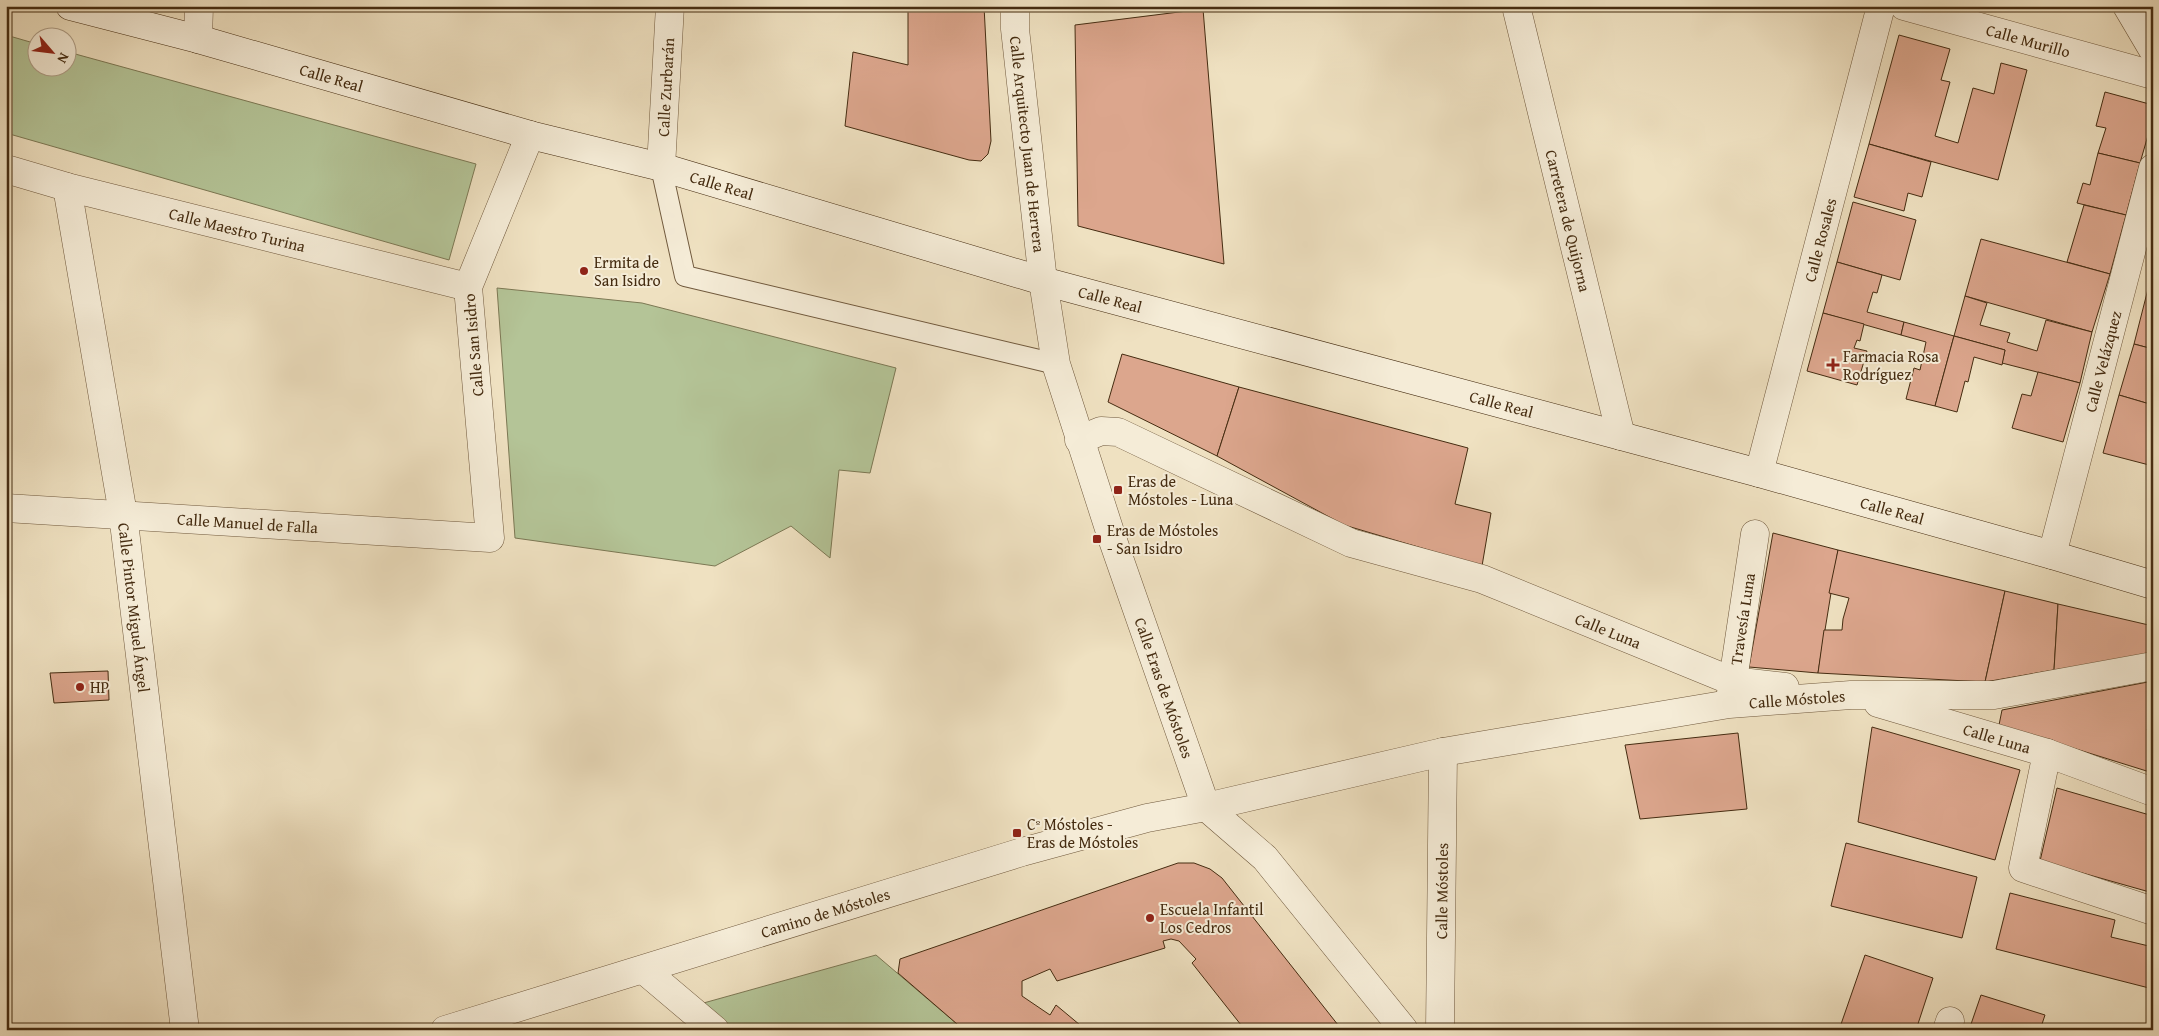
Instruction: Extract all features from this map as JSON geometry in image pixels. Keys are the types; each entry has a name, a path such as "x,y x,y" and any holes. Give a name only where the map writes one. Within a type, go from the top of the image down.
{"street":[{"name":"Calle Real","path":"70,6 198,39 530,135 661,167 1043,282 1759,473 2153,585"},
{"path":"198,39 199,6"},
{"name":"Calle Zurbarán","path":"661,167 670,6"},
{"name":"Calle Arquitecto Juan de Herrera","path":"1015,6 1015,29 1043,282"},
{"name":"Carretera de Quijorna","path":"1516,6 1621,436"},
{"name":"Calle Rosales","path":"1759,473 1881,6"},
{"name":"Calle Murillo","path":"1904,6 2153,75"},
{"path":"2127,6 2153,50"},
{"name":"Calle San Isidro","path":"490,538 468,287 530,135"},
{"name":"Calle Velázquez","path":"2052,555 2153,168"},
{"name":"Calle Maestro Turina","path":"6,169 66,187 468,287"},
{"name":"Calle Pintor Miguel Ángel","path":"66,187 123,514 185,1030"},
{"name":"Calle Eras de Móstoles","path":"1043,282 1056,364 1079,440 1206,807"},
{"name":"Calle Luna","path":"1079,440 1101,431 1118,432 1352,543 1482,579 1731,693 1851,695 2047,753 2153,792"},
{"name":"Calle Manuel de Falla","path":"6,508 490,538"},
{"name":"Travesía Luna","path":"1731,693 1755,534"},
{"name":"Calle Móstoles","path":"1851,695 1994,695 2153,666"},
{"name":"Calle Móstoles","path":"1206,807 1443,752 1731,693"},
{"name":"Calle Móstoles","path":"1440,1030 1443,752"},
{"path":"2047,753 2022,868 2153,911"},
{"path":"1206,807 1265,858 1404,1030"},
{"name":"Camino de Móstoles","path":"445,1030 1022,852 1147,818 1206,807"},
{"path":"644,970 715,1030"}],"lane":[{"path":"661,167 685,276 1056,364"}],"green space":[{"path":"6,35 28,41 28,78 78,78 78,55 476,164 449,260 6,133"},
{"path":"497,288 642,303 896,368 870,473 839,470 830,558 791,526 715,566 515,538"},
{"path":"876,955 964,1030 730,1030 700,1004"}],"building":[{"path":"908,6 984,6 991,141 988,154 981,161 969,160 845,126 853,52 908,65"},
{"path":"1203,9 1224,264 1078,226 1075,25"},
{"path":"1899,35 1950,49 1941,80 1950,82 1935,136 1958,143 1973,88 1994,94 2001,63 2027,70 1998,180 1869,144"},
{"path":"2105,92 2153,105 2153,118 2140,163 2098,153 2106,128 2096,126"},
{"path":"1869,144 1931,162 1922,197 1908,193 1904,211 1854,197"},
{"path":"2098,153 2140,163 2126,215 2077,203 2083,183 2090,185"},
{"path":"1853,202 1916,220 1900,280 1837,262"},
{"path":"2084,205 2126,215 2110,274 2067,262"},
{"path":"1981,239 2110,274 2092,332 1965,296"},
{"path":"1837,262 1882,275 1877,293 1873,292 1867,312 1904,322 1901,335 1823,313"},
{"path":"2149,285 2153,286 2153,349 2134,344"},
{"path":"1965,296 1987,303 1980,325 2010,333 2007,342 2037,351 2046,320 2092,332 2080,383 2002,363 2005,350 1954,336"},
{"path":"1823,313 1864,324 1860,341 1857,340 1854,348 1867,351 1857,385 1807,371"},
{"path":"1904,322 1954,336 1935,406 1906,399 1914,368 1920,370 1926,342 1901,335"},
{"path":"1954,336 2005,350 2002,365 1974,357 1968,382 1965,381 1957,412 1935,406"},
{"path":"2134,344 2153,349 2153,405 2119,395"},
{"path":"1122,354 1239,387 1217,456 1108,402"},
{"path":"2038,372 2080,383 2063,442 2012,428 2022,394 2031,396"},
{"path":"1239,387 1468,448 1455,504 1491,513 1482,566 1344,525 1217,456"},
{"path":"2119,395 2153,405 2153,466 2103,453"},
{"path":"1773,533 1838,550 1818,673 1749,667"},
{"path":"1838,550 2005,591 1985,682 1818,673 1824,630 1842,630 1849,598 1829,593"},
{"path":"2005,591 2058,604 2054,670 1985,682"},
{"path":"2058,604 2153,626 2153,655 2054,670"},
{"name":"HP","path":"108,671 109,700 54,703 50,673"},
{"path":"2153,681 2153,720 2147,730 2153,732 2153,773 1999,725 2002,710"},
{"path":"1872,727 2020,770 1995,860 1858,822"},
{"path":"1738,733 1747,809 1640,819 1625,745"},
{"path":"2057,788 2153,816 2153,893 2040,861"},
{"path":"1846,843 1977,877 1962,938 1831,906"},
{"path":"1178,863 1194,863 1210,869 1222,878 1342,1030 1245,1030 1192,963 1196,959 1179,941 1171,939 1163,941 1165,948 1057,981 1050,969 1022,981 1022,996 1050,1015 1056,1005 1086,1030 964,1030 898,973 900,959"},
{"path":"2010,893 2115,920 2111,937 2153,947 2153,989 1996,949"},
{"path":"1865,955 1933,978 1916,1030 1839,1030"},
{"path":"1981,995 2045,1015 2040,1030 1969,1030"}],"place":[{"name":"Ermita de San Isidro","path":"584,271"},
{"name":"Farmacia Rosa Rodríguez","path":"1833,365"},
{"name":"Eras de Móstoles - Luna","path":"1118,490"},
{"name":"Eras de Móstoles - San Isidro","path":"1097,539"},
{"name":"HP","path":"80,687"},
{"name":"Cº Móstoles - Eras de Móstoles","path":"1017,833"},
{"name":"Escuela Infantil Los Cedros","path":"1150,918"}]}
